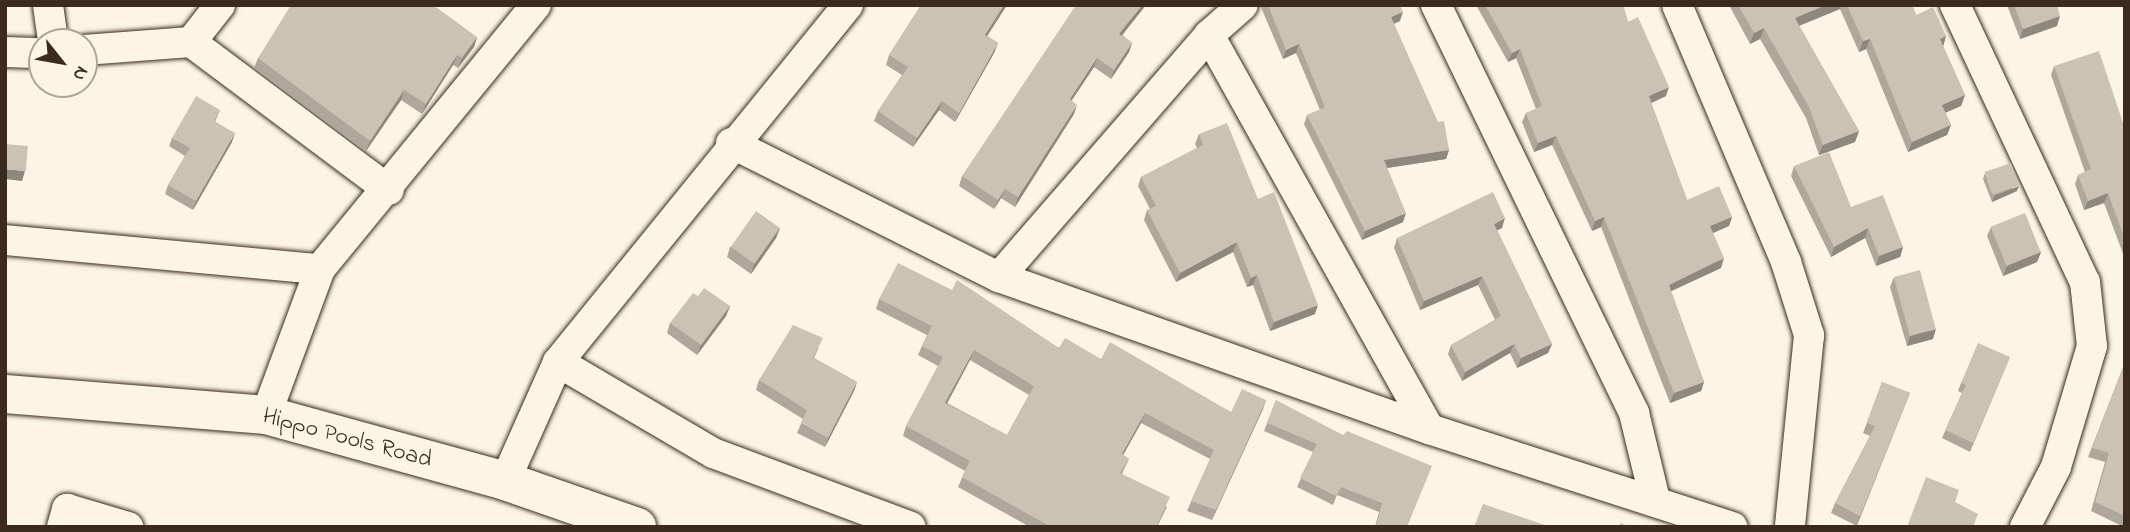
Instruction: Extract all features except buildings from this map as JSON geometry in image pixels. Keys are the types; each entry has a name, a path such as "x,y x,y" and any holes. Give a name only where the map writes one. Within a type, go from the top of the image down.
{"street":[{"path":"48,5 51,28"},
{"path":"191,42 220,5"},
{"path":"266,415 320,269 389,190 536,5"},
{"path":"505,481 558,362 731,143 848,5"},
{"path":"999,277 1209,35 1243,5"},
{"path":"1436,5 1634,413 1655,500"},
{"path":"1677,5 1786,262 1809,335 1790,527"},
{"path":"1955,5 2085,282 2092,346 2056,467 2025,527"},
{"path":"1209,35 1429,429"},
{"path":"98,49 191,42 389,190"},
{"path":"5,52 28,52"},
{"path":"731,143 999,277 1429,429 1733,527"},
{"path":"5,240 320,269"},
{"path":"558,362 713,453 911,527"},
{"name":"Hippo Pools Road","path":"5,394 266,415 505,481 637,527"},
{"path":"62,527 67,509 128,527"}]}
